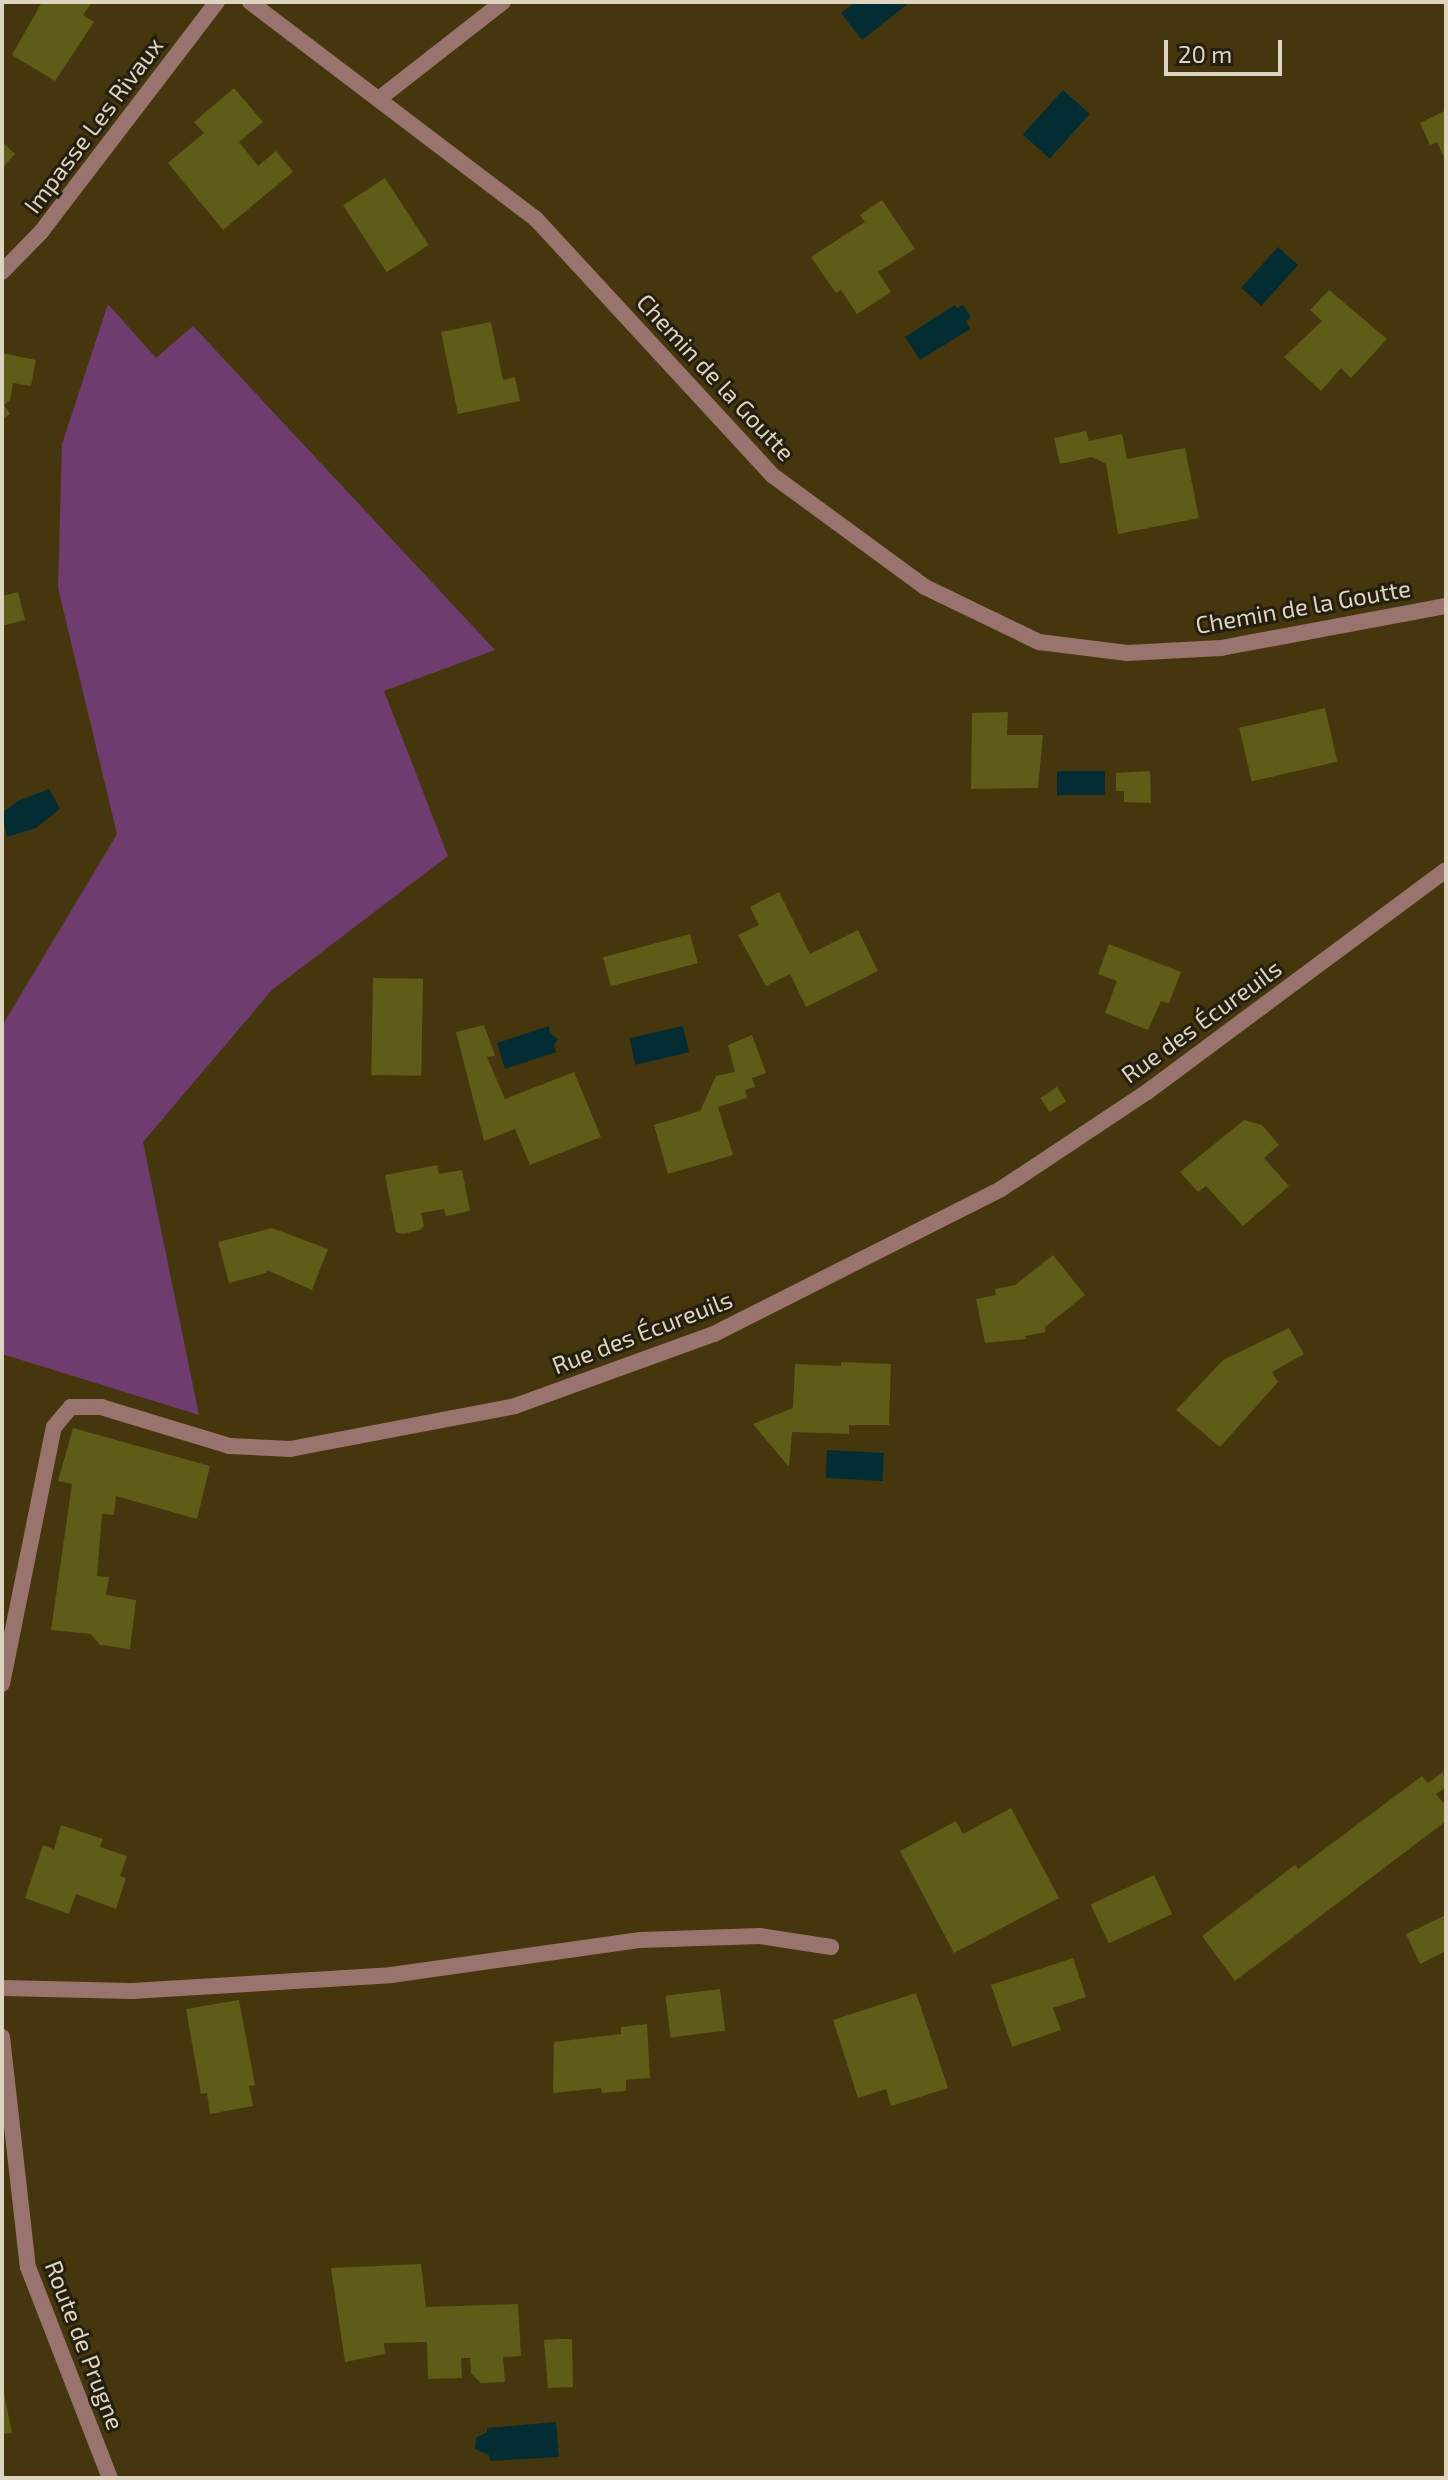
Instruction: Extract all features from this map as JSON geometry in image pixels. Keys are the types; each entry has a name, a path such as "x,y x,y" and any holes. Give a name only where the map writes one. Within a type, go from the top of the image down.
{"street":[{"name":"Impasse Les Rivaux","path":"2,272 41,232 217,2"},
{"name":"Chemin de la Goutte","path":"250,2 535,218 772,475 925,587 1039,642 1127,653 1221,648 1446,606"},
{"path":"380,98 503,2"},
{"name":"Rue des Écureuils","path":"2,1684 54,1427 71,1407 101,1407 229,1446 290,1449 515,1406 714,1334 1001,1189 1147,1092 1446,870"},
{"path":"2,1988 132,1991 391,1975 641,1940 760,1936 831,1947"},
{"name":"Route de Prugne","path":"2,2037 28,2267 110,2478"}],"shaded area":[{"path":"108,304 156,358 193,326 495,650 384,691 448,856 272,990 143,1142 199,1415 2,1354 2,1026 117,834 58,588 62,444"}],"water":[{"path":"856,2 910,2 862,40 841,13"},
{"path":"1063,90 1090,114 1050,159 1023,135"},
{"path":"1278,247 1298,265 1261,306 1241,288"},
{"path":"955,305 957,308 963,305 971,317 966,321 970,329 920,360 905,337"},
{"path":"1057,771 1105,771 1105,795 1057,795"},
{"path":"49,789 60,809 36,828 7,837 2,813 18,801"},
{"path":"549,1026 550,1033 558,1039 554,1045 556,1052 505,1069 497,1043"},
{"path":"683,1026 689,1052 635,1065 629,1038"},
{"path":"827,1450 884,1453 882,1481 826,1478"},
{"path":"556,2422 559,2457 490,2461 489,2455 475,2449 476,2438 487,2432 487,2428"}],"building":[{"path":"42,2 92,2 83,15 94,22 55,81 12,55"},
{"path":"234,88 263,122 239,142 258,166 276,151 293,172 223,230 168,163 204,133 194,122"},
{"path":"1446,110 1446,161 1437,142 1430,145 1420,123"},
{"path":"2,142 15,154 2,168"},
{"path":"385,178 429,245 387,272 343,205"},
{"path":"882,200 915,249 878,272 891,292 857,314 841,290 836,293 811,257 865,222 860,215"},
{"path":"1329,290 1387,339 1351,378 1341,368 1321,391 1284,357 1322,321 1310,310"},
{"path":"491,322 503,380 515,377 520,401 458,414 441,332"},
{"path":"2,353 36,360 31,386 13,383 10,400 4,405 10,414 2,420"},
{"path":"1086,431 1089,441 1122,434 1127,459 1185,448 1199,518 1118,534 1106,464 1092,457 1060,464 1054,438"},
{"path":"18,592 25,620 2,626 2,596"},
{"path":"1325,708 1337,762 1252,781 1239,728"},
{"path":"1008,712 1007,735 1043,735 1038,788 971,789 972,713"},
{"path":"1150,771 1151,803 1124,802 1124,791 1116,791 1116,773"},
{"path":"779,892 810,954 858,930 878,971 806,1007 790,974 766,986 738,935 759,925 750,907"},
{"path":"690,934 698,963 611,986 603,957"},
{"path":"1109,944 1181,972 1169,1003 1161,1001 1148,1030 1105,1013 1117,981 1098,974"},
{"path":"373,978 423,979 421,1076 371,1075"},
{"path":"484,1025 495,1056 487,1057 505,1099 574,1072 601,1137 530,1165 515,1129 484,1141 456,1032"},
{"path":"752,1035 766,1073 752,1078 755,1087 745,1090 747,1098 718,1107 733,1155 668,1174 654,1125 700,1111 716,1076 735,1072 728,1045"},
{"path":"1057,1087 1066,1101 1049,1112 1040,1098"},
{"path":"1244,1120 1262,1125 1279,1145 1264,1158 1289,1186 1243,1226 1206,1186 1198,1192 1180,1172"},
{"path":"437,1165 439,1174 462,1170 470,1211 446,1216 444,1209 421,1213 424,1226 420,1230 403,1234 396,1232 385,1175"},
{"path":"272,1228 328,1249 312,1290 267,1270 266,1273 229,1283 218,1242"},
{"path":"1053,1255 1085,1295 1045,1327 1046,1332 1025,1336 1026,1339 985,1343 976,1299 996,1295 995,1289 1015,1285"},
{"path":"1289,1328 1304,1354 1272,1372 1278,1382 1220,1447 1176,1410 1223,1360"},
{"path":"841,1362 891,1364 889,1425 849,1425 849,1434 792,1432 789,1467 753,1424 793,1408 795,1364 841,1366"},
{"path":"73,1428 210,1466 197,1519 116,1496 114,1515 102,1514 97,1576 109,1577 106,1595 136,1600 130,1649 100,1645 91,1634 51,1630 72,1484 58,1481"},
{"path":"1443,1772 1446,1787 1436,1794 1446,1806 1446,1821 1235,1981 1202,1936 1295,1865 1298,1869 1422,1776 1428,1783"},
{"path":"1011,1808 1059,1898 954,1953 900,1851 956,1821 963,1834"},
{"path":"61,1825 103,1839 100,1847 127,1856 120,1876 126,1878 116,1909 76,1894 69,1914 25,1898 43,1845 54,1849"},
{"path":"1154,1875 1172,1914 1109,1944 1091,1905"},
{"path":"1446,1915 1446,1951 1420,1964 1406,1934"},
{"path":"1073,1958 1086,1997 1053,2008 1061,2030 1012,2047 991,1985"},
{"path":"720,1989 725,2031 671,2037 665,1996"},
{"path":"916,1993 948,2088 891,2106 886,2089 858,2098 833,2020"},
{"path":"239,2000 255,2085 249,2086 253,2106 210,2114 207,2093 201,2094 186,2009"},
{"path":"647,2024 650,2078 626,2080 626,2091 602,2093 601,2088 553,2093 554,2042 621,2034 621,2027"},
{"path":"421,2264 426,2307 518,2304 521,2356 503,2357 505,2382 481,2383 471,2373 470,2358 461,2358 462,2378 428,2379 427,2342 384,2343 385,2354 345,2362 331,2268"},
{"path":"572,2339 573,2387 548,2388 544,2340"},
{"path":"2,2384 12,2433 2,2434"}]}
